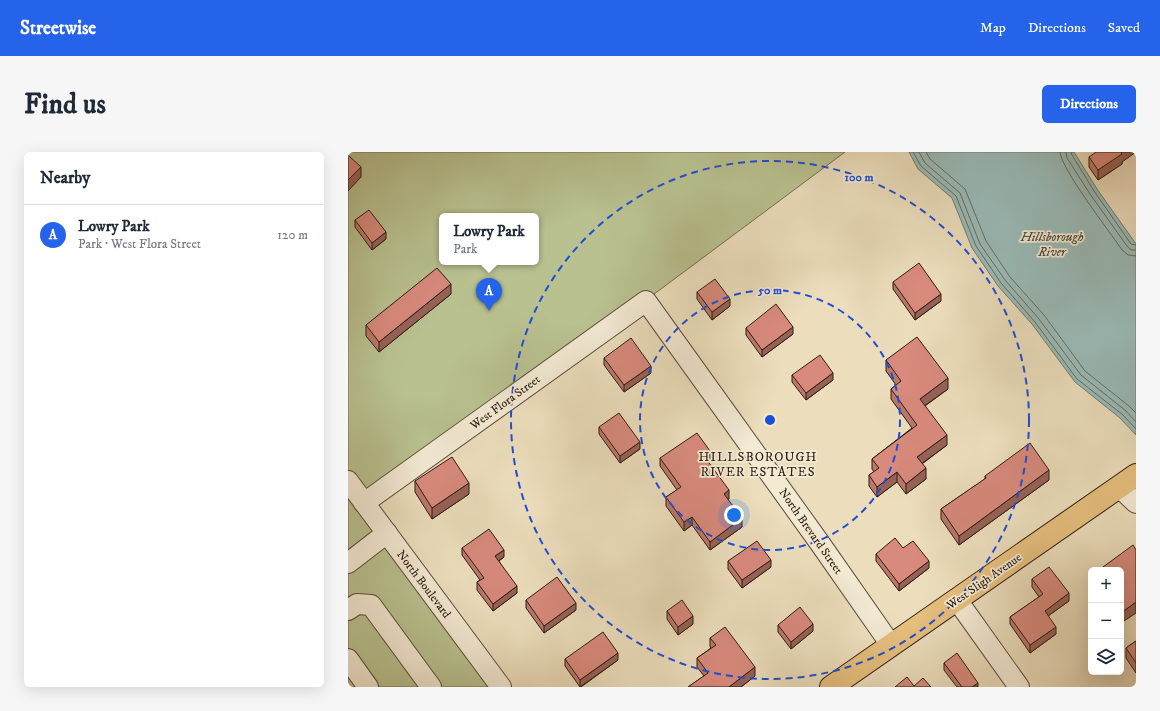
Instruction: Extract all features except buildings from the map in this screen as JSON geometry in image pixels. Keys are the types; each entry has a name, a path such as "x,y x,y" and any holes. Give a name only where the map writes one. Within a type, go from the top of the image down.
{"main road":[{"name":"West Sligh Avenue","path":"832,687 1128,481"}],"street":[{"name":"West Flora Street","path":"364,503 646,301"},
{"name":"North Brevard Street","path":"646,301 820,542 892,645"},
{"name":"North Boulevard","path":"348,481 501,687"},
{"path":"1128,481 1136,503"},
{"path":"348,563 387,533"},
{"path":"957,600 1019,687"},
{"path":"348,610 357,604 371,605 430,687"},
{"path":"348,659 368,687"}],"green space":[{"path":"348,152 845,152 372,504 348,471"},
{"path":"348,496 490,687 348,687"}],"water":[{"name":"Hillsborough River","path":"909,152 1074,152 1097,189 1136,244 1136,435 1120,418 1075,382 1032,324 998,286 972,248 952,198 918,169"}],"place":[{"name":"Lowry Park","path":"489,311"}],"district":[{"name":"HILLSBOROUGH RIVER ESTATES","path":"758,464"}]}
